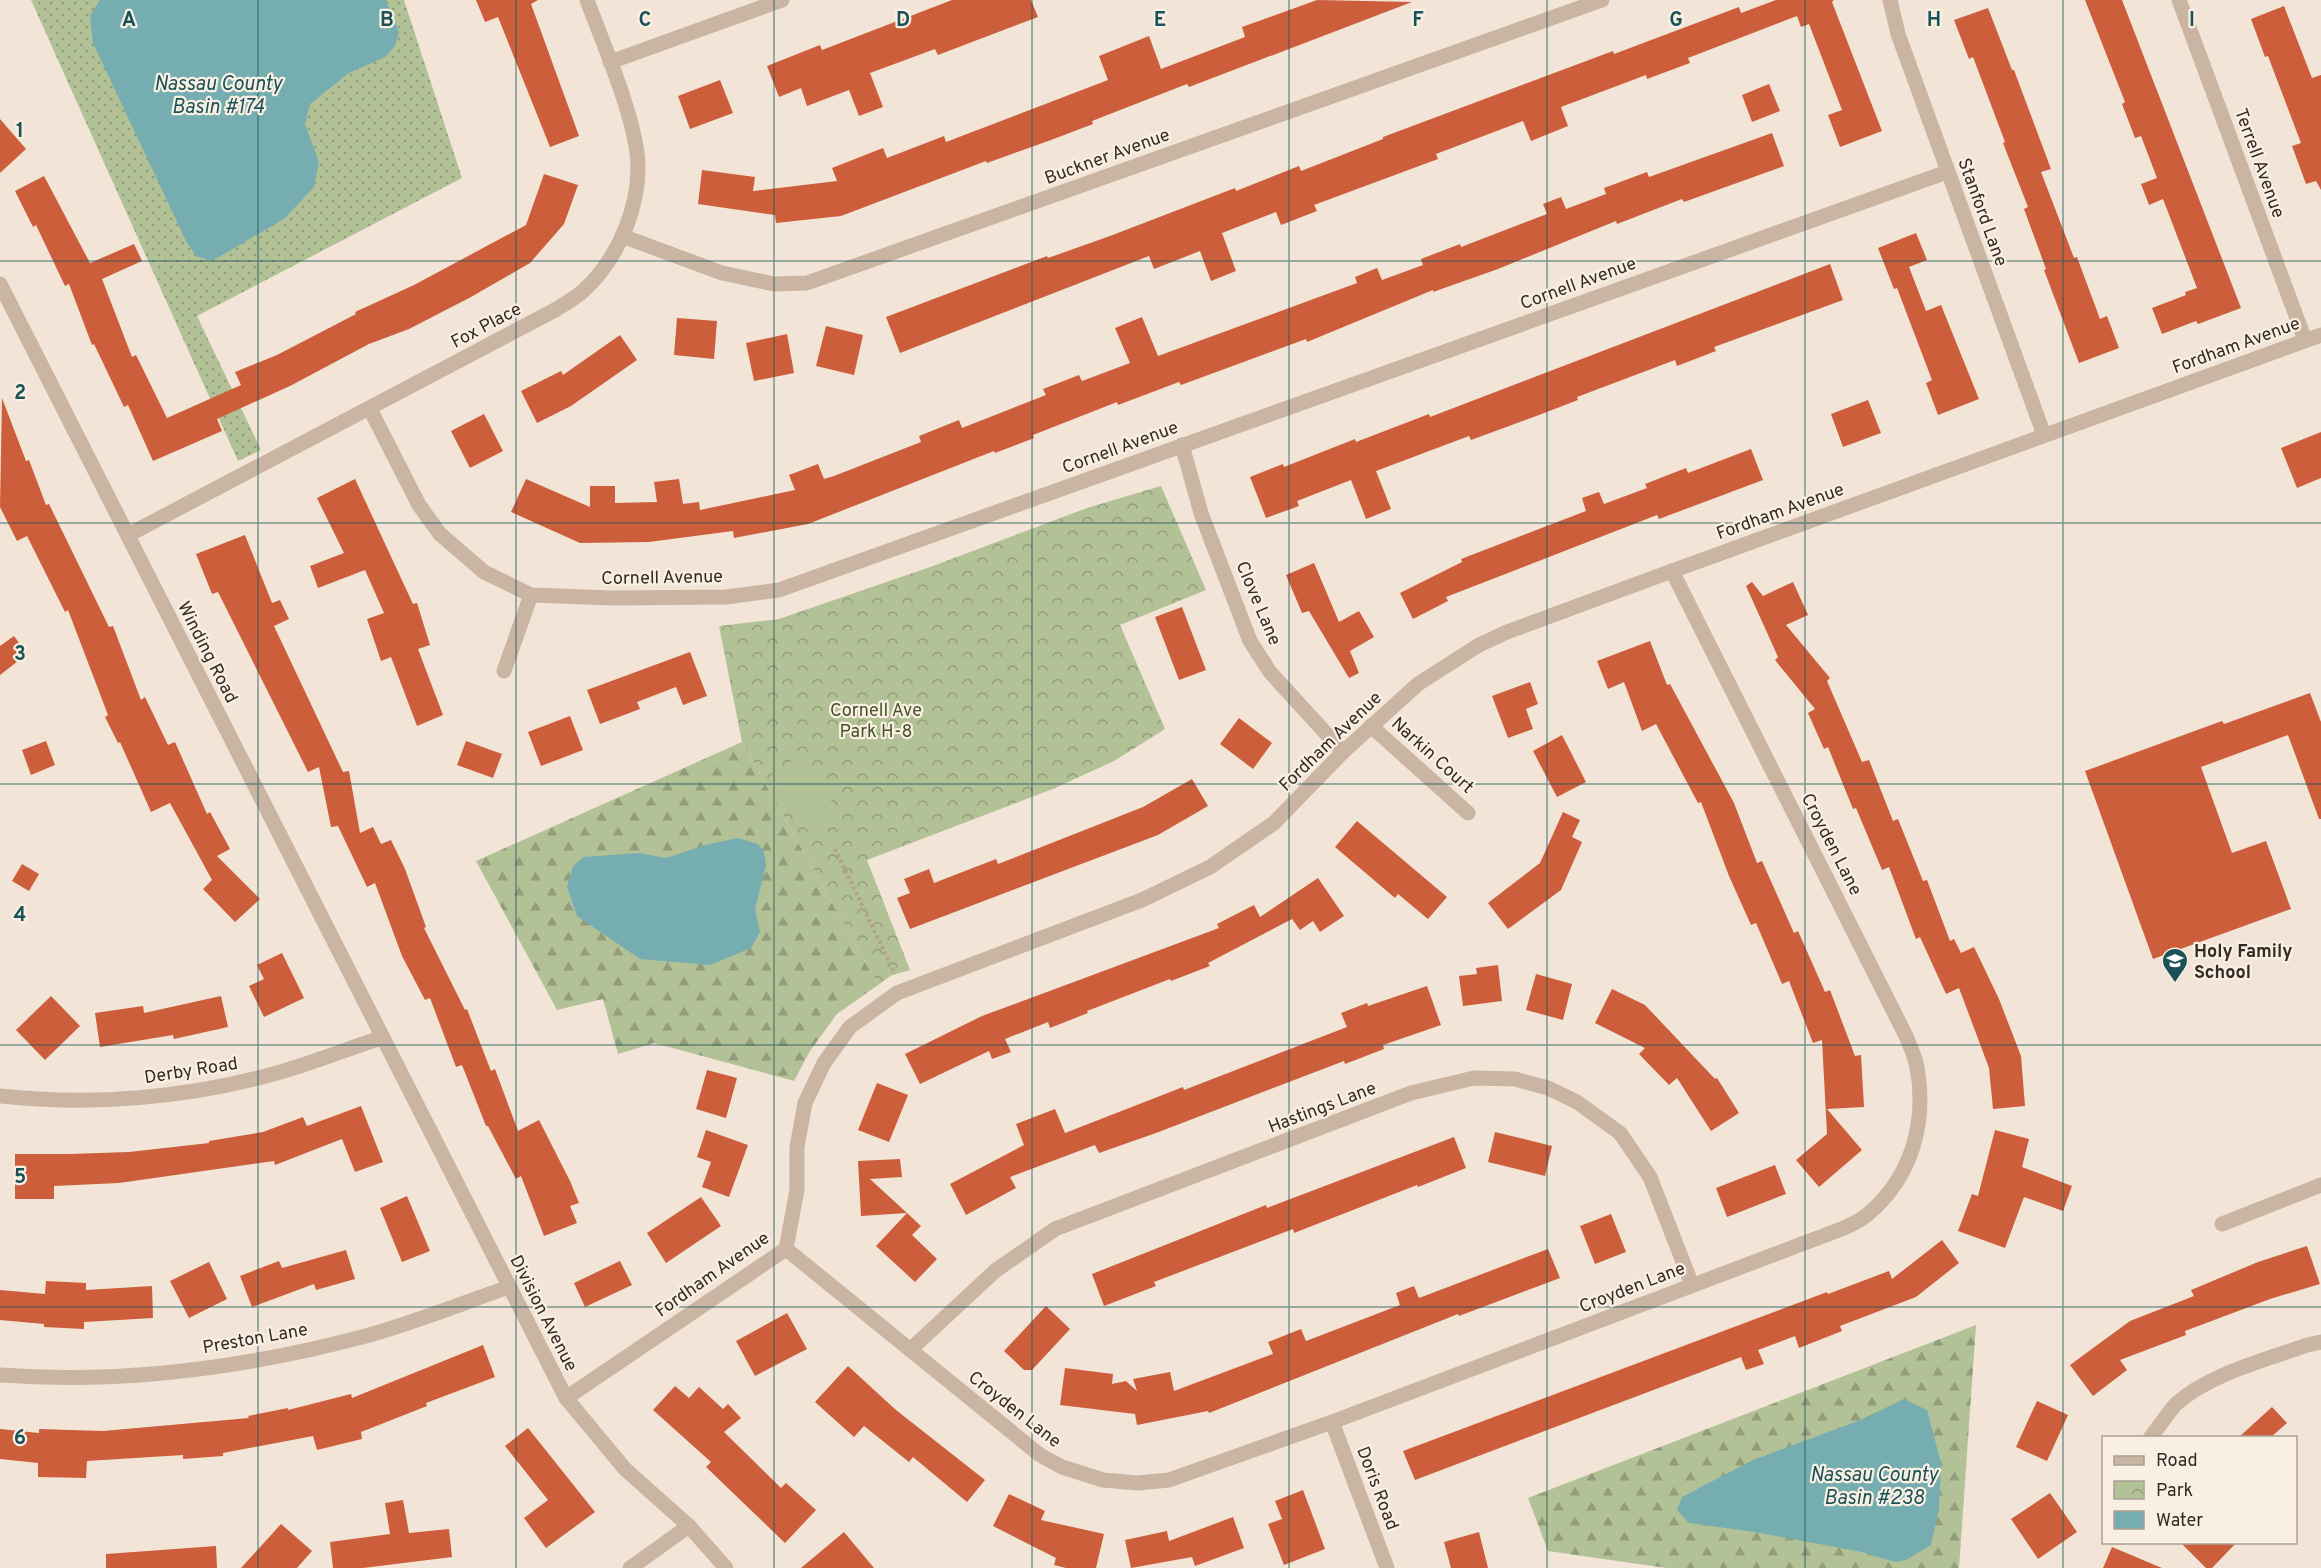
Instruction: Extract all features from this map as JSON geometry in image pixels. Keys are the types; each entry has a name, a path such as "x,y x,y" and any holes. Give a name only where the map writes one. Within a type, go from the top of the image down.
{"street":[{"name":"Fox Place","path":"128,535 370,409 555,310 580,294 610,259 622,236 637,183 637,154 632,128 587,0"},
{"path":"610,62 782,0"},
{"name":"Buckner Avenue","path":"622,236 722,273 774,284 807,283 1602,0"},
{"name":"Stanford Lane","path":"1890,0 1898,34 2044,435"},
{"name":"Terrell Avenue","path":"2179,0 2305,340"},
{"name":"Cornell Avenue","path":"370,409 419,505 440,534 484,572 531,595 612,598 726,597 779,590 1947,172"},
{"name":"Winding Road","path":"0,284 381,1038"},
{"name":"Fordham Avenue","path":"566,1398 786,1249 797,1190 797,1147 805,1104 824,1063 850,1027 897,993 1142,900 1210,867 1274,823 1343,752 1418,684 1479,645 1507,632 2321,335"},
{"name":"Clove Lane","path":"1182,445 1202,513 1250,641 1270,672 1343,752"},
{"name":"Croyden Lane","path":"786,1249 1040,1455 1062,1467 1103,1480 1138,1484 1169,1480 1332,1422 1844,1228 1867,1215 1894,1186 1906,1167 1920,1124 1921,1102 1917,1065 1906,1036 1672,571"},
{"path":"504,671 531,595"},
{"name":"Narkin Court","path":"1371,726 1468,813"},
{"name":"Derby Road","path":"0,1096 47,1101 141,1098 221,1086 278,1073 381,1038"},
{"name":"Division Avenue","path":"381,1038 566,1398 625,1469 688,1526 726,1568"},
{"name":"Hastings Lane","path":"910,1350 995,1271 1055,1229 1411,1094 1474,1078 1515,1079 1548,1088 1577,1102 1620,1133 1650,1177 1692,1285"},
{"path":"2222,1224 2321,1185"},
{"name":"Preston Lane","path":"0,1375 42,1378 109,1378 259,1361 363,1336 508,1287"},
{"path":"2152,1436 2175,1406 2188,1394 2224,1375 2321,1342"},
{"name":"Doris Road","path":"1332,1422 1387,1568"},
{"path":"630,1568 688,1526"}],"path":[{"path":"835,849 878,942 904,990"}],"green space":[{"path":"31,0 404,0 462,178 197,316 261,450 238,461"},
{"name":"Cornell Ave Park H-8","path":"1161,486 1206,590 1120,625 1165,729 1114,761 1055,788 867,860 910,970 892,975 878,985 742,742 719,626 779,619 933,566 1087,508"},
{"path":"742,742 878,985 837,1014 810,1051 794,1081 654,1043 618,1054 603,999 557,1010 476,861"},
{"path":"804,754 837,811 805,829 772,773"},
{"path":"1976,1325 1959,1568 1666,1568 1548,1551 1528,1498"}],"water":[{"name":"Nassau County Basin #174","path":"100,0 386,0 399,32 395,46 385,57 349,73 310,104 305,124 319,162 314,187 284,219 212,261 196,256 186,241 93,43 90,16"},
{"path":"738,838 758,844 764,852 766,865 755,909 760,932 751,948 710,965 640,959 577,916 567,887 573,866 584,857 639,853 666,858 709,844"},
{"name":"Nassau County Basin #238","path":"1904,1399 1927,1410 1941,1463 1939,1509 1931,1545 1906,1560 1895,1562 1862,1552 1755,1532 1689,1523 1677,1510 1682,1497 1753,1460 1858,1421"}],"building":[{"path":"476,0 538,0 531,4 579,136 550,147 498,17 485,22"},
{"path":"952,0 1031,0 1038,17 938,55 935,49 870,73 883,107 859,116 849,90 807,106 801,88 779,97 767,66 820,45 822,50"},
{"path":"1317,0 1412,2 1189,87 1187,84 1092,121 1093,124 1051,140 987,163 986,161 841,216 776,223 775,215 698,204 702,170 755,177 753,191 837,181 832,168 883,148 887,158 944,136 946,142 1108,80 1099,56 1149,36 1161,69 1245,37 1242,27"},
{"path":"1776,0 1834,0 1832,2 1882,131 1840,147 1828,115 1842,110 1809,24 1801,27 1797,16 1688,58 1690,63 1647,79 1646,75 1561,107 1568,126 1531,141 1523,121 1436,154 1438,159 1314,205 1317,211 1281,225 1276,212 1222,233 1236,271 1211,281 1200,251 1154,269 1149,256 900,353 886,317 1235,188 1236,191 1299,166 1301,171 1383,139 1383,137 1613,51 1614,54 1739,7 1741,13"},
{"path":"2085,0 2122,0 2241,308 2162,334 2152,308 2186,295 2185,292 2197,288 2163,199 2149,205 2141,184 2157,178 2141,136 2135,138 2122,104 2125,102"},
{"path":"2284,6 2312,78 2321,75 2321,190 2316,181 2306,184 2292,146 2301,143 2268,56 2265,57 2251,19"},
{"path":"1988,8 2051,169 2041,172 2074,258 2077,257 2100,319 2107,316 2119,348 2079,363 2044,270 2046,269 2024,209 2028,207 2003,143 2005,142 1973,57 1969,59 1954,20"},
{"path":"720,80 733,113 690,129 678,96"},
{"path":"1769,84 1780,111 1752,122 1742,95"},
{"path":"0,119 26,149 0,173"},
{"path":"1772,133 1784,166 1684,202 1682,199 1617,224 1616,221 1498,269 1433,292 1433,290 1307,342 1306,339 1181,385 1179,382 1118,405 1117,402 1033,435 1034,438 995,453 994,451 808,524 734,538 733,531 649,542 580,543 511,512 526,479 590,507 590,486 615,486 615,503 657,502 654,482 679,479 683,504 699,502 700,510 795,490 789,475 818,464 824,479 834,476 921,442 919,436 959,420 962,428 1046,395 1043,389 1079,375 1082,381 1130,363 1115,328 1142,317 1158,356 1357,283 1355,277 1377,268 1382,280 1423,265 1421,259 1460,244 1461,247 1547,214 1543,204 1561,197 1566,209 1606,194 1604,188 1647,172 1649,177"},
{"path":"544,174 578,185 564,224 530,263 409,329 369,344 290,386 217,419 222,431 153,461 128,405 124,407 94,344 92,345 69,284 65,286 36,225 33,227 15,191 44,176 90,263 134,244 142,261 102,279 132,357 136,355 167,418 241,385 235,372 277,355 356,314 355,312 414,285 526,225"},
{"path":"1916,233 1927,260 1909,267 1926,311 1941,305 1979,399 1938,415 1926,383 1932,380 1897,288 1894,289 1878,248"},
{"path":"1830,264 1843,300 1714,347 1716,351 1677,366 1675,360 1577,397 1578,400 1539,415 1471,440 1469,436 1376,471 1391,509 1366,519 1351,480 1297,501 1299,506 1266,518 1250,477 1283,464 1284,467 1355,439 1356,442 1429,414 1430,417"},
{"path":"677,318 717,321 714,359 674,355"},
{"path":"826,326 863,335 854,375 816,366"},
{"path":"787,334 794,373 754,381 746,343"},
{"path":"620,335 637,360 571,406 537,423 521,391 561,371 563,375"},
{"path":"2,398 46,505 49,504 109,627 113,626 141,700 145,697 168,745 175,742 207,814 210,812 230,849 217,856 260,899 235,922 203,889 212,880 170,803 151,812 120,742 118,743 105,717 108,715 68,610 65,612 27,536 17,541 0,507"},
{"path":"1868,400 1881,433 1843,447 1831,414"},
{"path":"484,414 503,451 470,468 451,431"},
{"path":"2321,432 2321,478 2297,488 2281,448"},
{"path":"1751,449 1763,480 1659,519 1657,515 1446,597 1448,601 1413,619 1400,593 1462,562 1461,559 1586,511 1582,498 1599,492 1604,504 1647,488 1645,484 1686,468 1688,473"},
{"path":"355,479 413,604 417,603 430,645 418,649 443,715 417,726 391,657 381,661 367,619 384,613 365,570 318,588 310,566 344,553 317,498"},
{"path":"245,535 272,603 280,600 289,619 274,626 343,772 349,771 360,833 373,827 381,844 391,840 405,869 426,927 424,928 465,1010 467,1009 491,1071 495,1069 518,1131 539,1120 579,1203 570,1206 577,1223 544,1236 521,1176 516,1179 486,1126 462,1065 456,1067 430,998 425,1000 402,956 375,883 367,887 338,826 331,827 319,767 308,772 218,592 212,594 196,554"},
{"path":"1314,563 1339,622 1359,611 1374,637 1350,651 1359,673 1349,678 1309,611 1302,613 1286,575"},
{"path":"1752,582 1763,596 1793,582 1808,615 1786,625 1830,678 1827,681 1862,762 1869,760 1893,821 1898,819 1923,881 1927,880 1950,941 1954,939 1961,953 1974,947 1999,999 2021,1056 2025,1106 1993,1109 1989,1068 1959,988 1946,994 1920,937 1916,939 1889,867 1882,870 1856,808 1853,809 1828,747 1824,749 1808,713 1815,709 1775,660 1778,657 1746,586"},
{"path":"1182,607 1206,670 1179,680 1155,617"},
{"path":"14,636 27,654 0,675 0,646"},
{"path":"1650,641 1667,685 1670,684 1734,803 1757,863 1762,861 1794,933 1798,931 1825,992 1830,990 1855,1056 1861,1055 1864,1107 1827,1109 1862,1150 1819,1187 1796,1160 1827,1134 1822,1040 1813,1043 1789,981 1782,984 1756,923 1751,925 1729,876 1701,802 1698,803 1656,724 1642,731 1624,682 1608,689 1597,661"},
{"path":"690,652 707,696 683,705 676,687 637,702 640,709 600,724 587,690"},
{"path":"1530,682 1538,704 1526,709 1533,729 1508,738 1492,696"},
{"path":"2310,693 2321,722 2321,819 2319,819 2288,735 2201,767 2232,853 2266,841 2291,909 2153,959 2085,771 2222,721 2224,724"},
{"path":"570,716 583,750 541,766 528,732"},
{"path":"1239,718 1272,743 1253,769 1220,744"},
{"path":"1562,735 1586,782 1557,797 1533,751"},
{"path":"46,741 55,765 31,775 22,750"},
{"path":"466,741 502,754 493,778 457,765"},
{"path":"1192,779 1208,806 1158,835 910,929 897,898 910,893 904,879 929,869 934,883 996,859 998,864 1143,807"},
{"path":"1563,812 1580,820 1572,837 1582,842 1561,890 1508,929 1488,903 1540,863"},
{"path":"1357,821 1447,897 1428,919 1398,894 1395,898 1335,847"},
{"path":"22,864 39,874 29,891 12,881"},
{"path":"1318,878 1344,916 1320,932 1313,921 1300,930 1292,919 1208,963 1210,966 1087,1011 1088,1013 1050,1028 1048,1022 1005,1039 1011,1052 992,1059 989,1051 920,1084 905,1054 982,1016 1219,928 1217,924 1254,905 1260,917"},
{"path":"282,953 304,998 264,1017 249,986 264,979 257,965"},
{"path":"1498,965 1502,1001 1463,1006 1459,976 1477,974 1476,968"},
{"path":"1536,974 1572,984 1563,1020 1526,1010"},
{"path":"1427,986 1441,1025 1383,1045 1384,1049 1345,1064 1344,1061 1099,1153 1095,1145 1010,1177 1016,1188 966,1215 950,1184 1024,1145 1016,1124 1055,1109 1065,1133 1347,1027 1341,1013"},
{"path":"1612,989 1645,1005 1715,1079 1717,1078 1739,1113 1711,1131 1677,1078 1669,1085 1639,1054 1645,1048 1595,1023"},
{"path":"51,996 80,1026 45,1060 16,1030"},
{"path":"221,996 228,1027 174,1039 173,1035 100,1047 95,1013 143,1006 144,1013"},
{"path":"707,1070 737,1078 726,1118 696,1109"},
{"path":"877,1083 908,1095 889,1142 858,1130"},
{"path":"361,1106 383,1162 355,1172 342,1139 275,1165 274,1161 119,1183 54,1186 54,1199 15,1199 15,1154 129,1152 209,1143 209,1141 263,1132 303,1117 307,1126"},
{"path":"706,1130 748,1145 729,1197 702,1187 711,1162 697,1157"},
{"path":"1995,1130 2029,1139 2022,1167 2072,1186 2063,1211 2024,1197 2005,1248 1958,1231 1972,1194 1978,1196"},
{"path":"1495,1132 1552,1146 1545,1176 1488,1162"},
{"path":"1454,1137 1466,1168 1294,1233 1293,1229 1154,1282 1156,1286 1104,1306 1092,1274 1266,1205 1267,1208"},
{"path":"900,1159 902,1177 870,1179 907,1213 861,1216 858,1161"},
{"path":"1775,1165 1786,1194 1727,1217 1716,1188"},
{"path":"407,1196 430,1251 402,1262 380,1208"},
{"path":"701,1197 721,1226 666,1263 647,1233"},
{"path":"907,1213 921,1226 912,1235 937,1259 915,1282 876,1246"},
{"path":"1611,1214 1626,1252 1595,1264 1580,1226"},
{"path":"1942,1240 1959,1263 1916,1297 1840,1326 1842,1331 1799,1348 1795,1336 1758,1350 1764,1364 1746,1370 1741,1357 1415,1480 1403,1451 1827,1292 1828,1294 1889,1271 1892,1279"},
{"path":"2307,1246 2320,1284 2270,1299 2185,1331 2186,1335 2120,1360 2127,1370 2093,1396 2070,1365 2130,1321 2194,1296 2191,1290 2258,1262"},
{"path":"1548,1249 1560,1278 1459,1316 1458,1314 1209,1413 1208,1411 1137,1425 1135,1414 1060,1405 1065,1368 1113,1374 1112,1384 1126,1381 1137,1391 1133,1379 1170,1372 1174,1391 1273,1354 1268,1342 1301,1329 1306,1341 1400,1305 1396,1293 1414,1286 1419,1298"},
{"path":"346,1250 355,1279 316,1290 314,1284 252,1307 240,1276 279,1261 282,1268"},
{"path":"620,1261 632,1285 585,1307 574,1283"},
{"path":"209,1262 227,1299 189,1318 170,1281"},
{"path":"46,1281 86,1283 86,1290 152,1286 153,1318 84,1322 84,1329 44,1327 44,1324 0,1320 0,1290 45,1294"},
{"path":"1046,1306 1070,1329 1032,1370 1024,1370 1004,1351"},
{"path":"787,1313 807,1349 755,1376 736,1341"},
{"path":"483,1345 495,1377 426,1403 427,1406 361,1432 362,1439 317,1450 313,1436 223,1453 223,1456 183,1459 183,1455 87,1461 86,1478 38,1477 38,1463 0,1459 0,1429 39,1433 39,1429 103,1431 249,1418 248,1416 288,1408 288,1410 351,1394 352,1398"},
{"path":"848,1366 896,1410 985,1480 967,1502 913,1457 909,1462 864,1426 854,1437 815,1402"},
{"path":"675,1386 689,1398 699,1387 723,1409 728,1404 741,1418 724,1432 781,1488 786,1483 816,1510 785,1543 706,1467 711,1462 653,1410"},
{"path":"2037,1401 2068,1415 2047,1461 2016,1447"},
{"path":"2272,1407 2287,1423 2272,1436 2240,1436"},
{"path":"528,1428 595,1512 546,1548 524,1518 548,1500 505,1446"},
{"path":"1303,1490 1325,1549 1284,1565 1268,1524 1282,1519 1275,1501"},
{"path":"2050,1493 2077,1532 2038,1559 2011,1519"},
{"path":"1009,1494 1045,1511 1041,1520 1104,1534 1096,1568 1066,1568 1054,1565 1056,1558 993,1526"},
{"path":"403,1500 409,1533 449,1529 452,1557 363,1568 333,1568 330,1542 390,1534 385,1503"},
{"path":"1233,1517 1244,1548 1195,1566 1192,1557 1131,1568 1125,1540 1167,1531 1169,1541"},
{"path":"281,1524 312,1551 297,1568 241,1568"},
{"path":"844,1532 874,1568 801,1568"},
{"path":"1479,1532 1488,1568 1451,1568 1444,1542"},
{"path":"2182,1544 2235,1544 2212,1568 2206,1568"},
{"path":"216,1546 217,1568 106,1568 106,1554"},
{"path":"2112,1547 2162,1568 2103,1568"}],"place":[{"name":"Holy Family School","path":"2175,984"}]}
